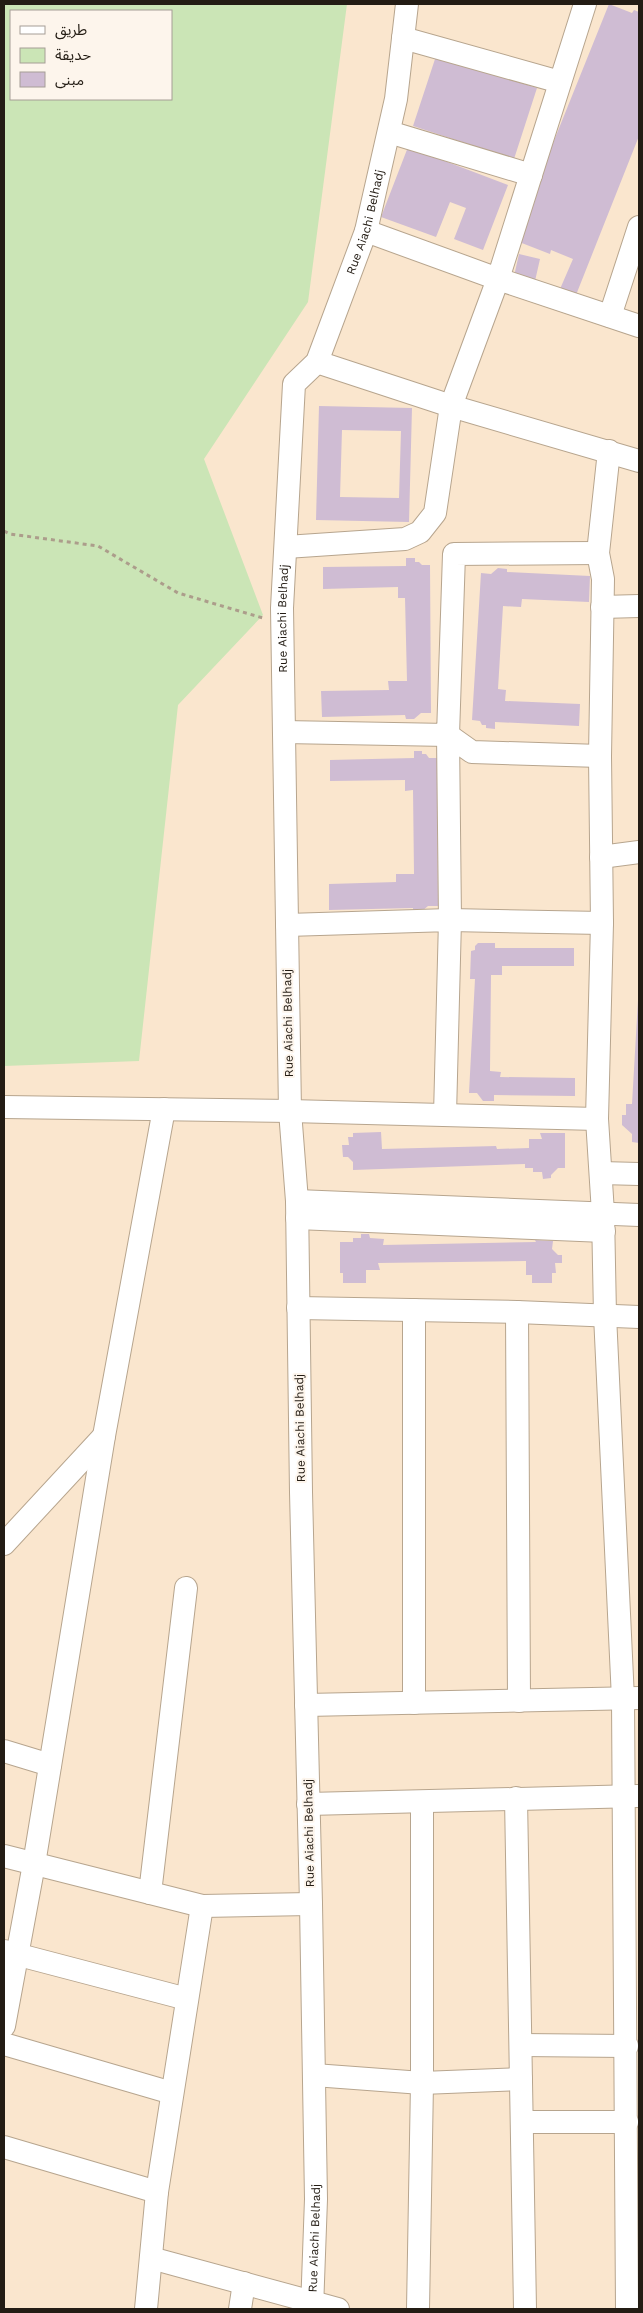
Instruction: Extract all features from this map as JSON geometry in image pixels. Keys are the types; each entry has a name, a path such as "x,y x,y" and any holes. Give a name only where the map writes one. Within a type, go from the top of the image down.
{"street":[{"name":"Rue Aiachi Belhadj","path":"313,2306 316,2199 311,1904 297,1209 290,1111 282,624 294,384 317,362 366,231 396,99 407,4"},
{"name":"Rue Aiachi Belhadj","path":"286,547 405,539 420,532 435,513 451,406 498,279 585,4"},
{"path":"403,38 560,82"},
{"path":"389,132 530,175"},
{"path":"610,316 639,227"},
{"path":"366,231 498,279 639,326"},
{"path":"317,362 451,406 639,461"},
{"path":"609,451 598,553 603,579 600,756 602,923 597,1119 604,1222 604,1314 631,1699 632,1796 627,2046 633,2081 627,2122 627,2309"},
{"path":"445,1115 450,920 448,735 454,554 598,553"},
{"path":"602,606 639,606"},
{"path":"284,732 448,735 472,752 600,756"},
{"path":"601,856 639,852"},
{"path":"287,925 450,920 602,923"},
{"path":"4,1107 290,1111 597,1119"},
{"path":"4,2026 10,1952 34,1864 104,1436 164,1109"},
{"path":"601,1173 639,1174"},
{"path":"297,1209 604,1222 639,1215"},
{"path":"298,1308 604,1314 639,1317"},
{"path":"414,1310 414,1703"},
{"path":"518,1312 519,1701"},
{"path":"4,1544 104,1436"},
{"path":"150,1893 186,1588"},
{"path":"306,1705 631,1699"},
{"path":"4,1751 50,1765"},
{"path":"308,1804 422,1803 516,1798 632,1796"},
{"path":"516,1798 525,2309"},
{"path":"418,2309 422,2083 422,1803"},
{"path":"4,1856 202,1906 311,1904"},
{"path":"146,2309 157,2192 202,1906"},
{"path":"10,1952 187,1999"},
{"path":"4,2044 172,2093"},
{"path":"521,2045 627,2046"},
{"path":"314,2075 422,2083 521,2079"},
{"path":"522,2122 627,2122"},
{"path":"4,2147 157,2192"},
{"path":"150,2258 244,2283 313,2306 338,2309"},
{"path":"240,2309 244,2283"}],"path":[{"path":"4,531 10,534 98,546 178,593 282,624"}],"green space":[{"path":"4,4 347,4 308,302 204,459 263,615 178,705 139,1061 4,1066"}],"building":[{"path":"609,4 632,13 634,10 639,12 639,136 576,295 560,289 573,259 551,250 550,254 514,240"},
{"path":"436,56 537,88 514,159 413,126"},
{"path":"408,147 508,185 483,250 454,239 466,208 450,202 436,237 381,217"},
{"path":"519,254 540,259 535,281 514,276"},
{"path":"319,406 412,408 409,522 316,520","holes":["342,430 401,431 399,498 340,497"]},
{"path":"406,558 415,558 415,562 419,562 422,565 430,565 431,713 421,713 414,719 406,719 405,715 322,717 321,691 389,690 388,681 407,681 405,598 398,598 398,587 323,589 323,567 406,566"},
{"path":"498,568 507,569 507,572 590,576 589,602 522,599 521,607 503,606 498,689 506,690 505,701 580,704 579,726 495,722 495,729 486,728 486,725 482,725 480,721 472,720 481,573 491,574"},
{"path":"414,751 422,751 422,754 426,754 429,758 437,758 438,906 428,906 422,911 413,912 413,908 329,910 329,884 396,882 396,874 414,874 413,790 405,791 405,780 330,781 330,760 414,758"},
{"path":"478,943 495,943 495,948 574,948 574,966 502,966 502,975 491,975 490,1071 501,1072 500,1077 575,1078 575,1096 494,1095 494,1101 483,1101 477,1093 469,1093 475,979 470,979 471,951 475,950 475,946"},
{"path":"638,1000 639,1143 632,1142 632,1134 622,1125 622,1115 626,1115 626,1104 632,1104"},
{"path":"381,1132 382,1149 496,1146 497,1149 529,1148 529,1139 542,1139 540,1133 565,1133 565,1168 558,1168 551,1175 551,1178 543,1179 542,1172 533,1172 533,1168 525,1168 525,1164 353,1170 353,1162 348,1157 343,1157 342,1145 349,1145 348,1137 353,1137 353,1133"},
{"path":"361,1234 369,1234 370,1238 384,1239 383,1245 553,1241 552,1249 558,1255 562,1255 562,1263 555,1263 556,1273 552,1273 552,1283 532,1283 532,1275 526,1275 526,1261 378,1263 380,1270 366,1270 366,1283 343,1283 343,1273 340,1273 340,1242 353,1242 353,1238 361,1238"}]}
